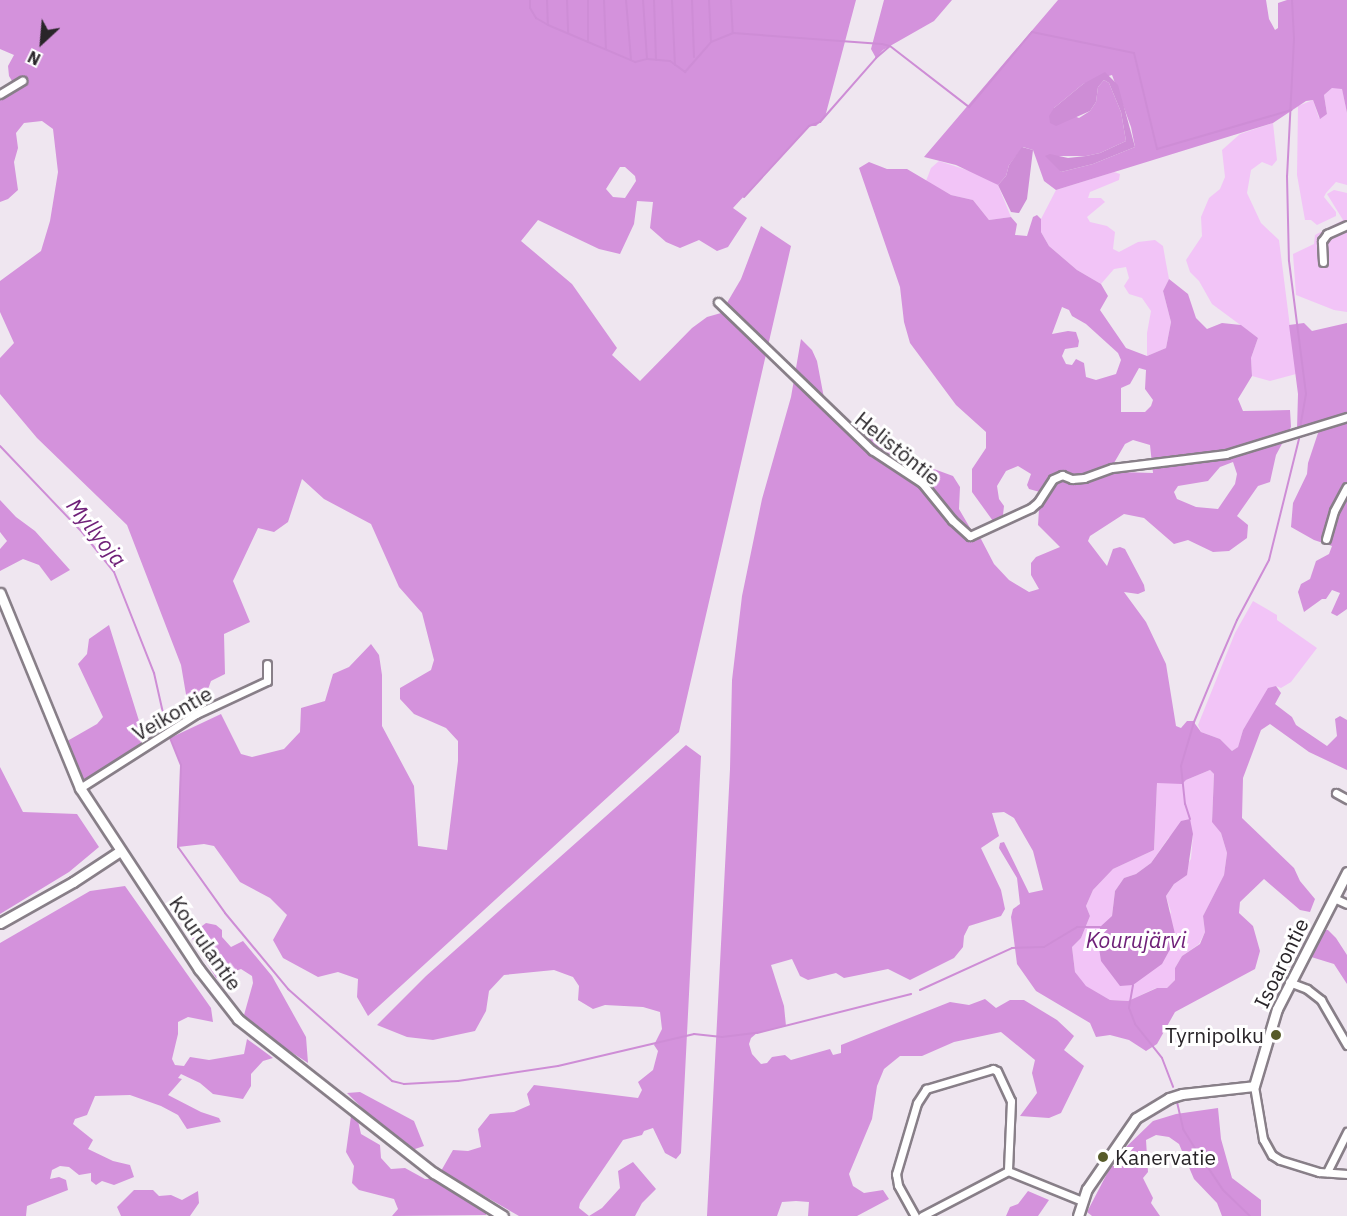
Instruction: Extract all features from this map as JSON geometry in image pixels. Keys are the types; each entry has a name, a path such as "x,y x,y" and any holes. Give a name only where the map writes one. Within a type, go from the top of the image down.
{"street":[{"path":"0,94 22,81"},
{"path":"1323,262 1322,241 1327,234 1347,225"},
{"name":"Helistöntie","path":"718,302 872,450 922,483 952,520 970,536 1031,508 1038,502 1053,478 1062,475 1072,479 1084,478 1112,468 1226,454 1347,417"},
{"path":"1326,539 1334,511 1347,487"},
{"name":"Kourulantie","path":"0,592 57,738 80,788 199,969 238,1019 434,1173 503,1216"},
{"name":"Veikontie","path":"80,788 196,714 253,690 267,681 267,663"},
{"path":"1336,794 1347,799"},
{"path":"0,923 73,882 120,851"},
{"name":"Isoarontie","path":"1254,1086 1277,1009 1347,872"},
{"path":"1334,898 1347,904"},
{"path":"1289,982 1307,989 1321,1000 1347,1045"},
{"path":"915,1216 898,1185 896,1174 917,1102 926,1089 993,1069 997,1071 1011,1101 1008,1171"},
{"path":"1078,1216 1082,1201 1132,1122 1169,1098 1182,1094 1254,1086 1263,1139 1272,1155 1289,1163 1347,1174"},
{"path":"1327,1172 1347,1131"},
{"path":"922,1216 1008,1171 1082,1201"}],"shaded area":[{"path":"0,0 856,0 825,117 816,126 809,126 733,208 747,218 728,247 717,251 699,240 680,248 666,242 650,228 653,202 637,201 634,224 620,254 599,249 538,220 521,241 572,284 617,348 612,355 640,381 692,328 707,317 721,313 741,279 761,226 791,246 679,732 368,1016 357,997 358,979 338,972 318,977 283,958 273,940 287,915 270,898 240,882 214,846 204,844 178,847 181,765 170,738 221,714 241,754 252,757 284,749 300,732 301,708 325,701 333,674 349,667 371,644 379,655 382,675 382,726 414,786 418,846 447,850 458,761 458,741 446,728 414,714 400,699 400,688 431,670 434,660 422,613 399,587 371,524 324,499 302,479 288,522 274,532 258,528 233,581 250,622 224,634 225,674 211,681 203,703 189,712 181,665 127,525 37,438 0,394 0,358 14,343 0,312 0,281 41,251 50,221 58,172 53,129 42,121 24,123 16,133 18,148 14,162 18,190 8,199 0,202 0,99 17,89 9,76 8,66 14,55 0,49","holes":["620,167 625,167 635,176 636,181 625,198 613,197 606,189"]},
{"path":"884,0 952,0 934,21 883,50 876,58 871,49"},
{"path":"1058,0 1266,0 1269,19 1275,30 1278,28 1278,3 1287,0 1347,0 1347,113 1342,89 1332,88 1324,95 1327,114 1320,119 1313,100 1306,101 1273,123 1056,190 1044,181 1033,150 1023,147 1009,165 1006,176 998,185 956,165 924,157","holes":["1112,75 1131,127 1135,147 1093,164 1061,172 1054,156 1086,156 1100,153 1126,141 1121,112 1109,83 1104,80 1098,87 1096,102 1090,111 1079,118 1054,108 1083,84"]},
{"path":"1332,88 1342,88 1347,113 1347,185 1336,182 1326,193 1324,197 1336,212 1336,216 1317,225 1311,220 1305,220 1297,175 1298,106 1313,100 1319,118 1327,114 1324,95"},
{"path":"1273,123 1277,160 1272,166 1262,162 1251,170 1247,193 1261,223 1279,240 1296,374 1270,381 1252,376 1251,358 1258,338 1212,304 1199,281 1190,272 1186,260 1202,236 1201,217 1209,198 1220,189 1225,177 1222,150 1240,134"},
{"path":"939,161 979,174 998,185 1011,217 989,220 973,200 951,195 926,181 931,168"},
{"path":"869,162 887,169 907,169 951,195 973,200 989,220 1011,217 1017,224 1015,235 1027,236 1033,217 1037,215 1041,219 1041,232 1049,246 1077,270 1101,284 1108,296 1100,310 1126,348 1147,356 1166,348 1171,322 1163,291 1169,279 1188,294 1196,318 1207,329 1222,323 1241,325 1258,338 1251,358 1252,376 1238,399 1243,411 1290,410 1291,427 1276,455 1270,482 1258,486 1237,516 1248,525 1247,538 1229,551 1213,552 1188,540 1174,544 1144,518 1124,514 1090,536 1088,541 1107,566 1113,549 1120,547 1125,549 1144,585 1145,591 1138,594 1124,592 1146,622 1166,664 1176,726 1181,728 1187,721 1193,721 1201,732 1220,739 1232,751 1238,747 1243,730 1268,688 1276,686 1281,693 1275,704 1292,717 1296,725 1327,746 1337,736 1335,719 1340,716 1347,720 1347,770 1309,752 1270,724 1261,730 1243,778 1242,818 1294,868 1300,881 1315,899 1310,912 1300,910 1264,879 1240,902 1239,913 1253,926 1260,951 1255,969 1175,1012 1157,1044 1146,1051 1129,1040 1110,1035 1096,1037 1090,1023 1036,991 1017,964 1011,917 1013,909 1020,904 1017,878 999,848 1000,843 1004,842 1029,893 1043,890 1033,851 1014,818 1004,812 992,813 999,836 981,848 1001,890 1005,909 1001,916 969,926 964,936 963,947 954,958 910,980 888,969 844,978 836,973 808,980 800,976 792,959 771,965 784,1006 786,1026 757,1033 751,1038 749,1044 752,1054 761,1064 767,1063 772,1057 785,1055 791,1060 830,1049 833,1055 841,1053 841,1045 950,1002 969,1005 985,999 996,1008 1010,1000 1024,1000 1057,1020 1074,1036 1064,1050 1084,1066 1061,1113 1049,1118 1020,1116 1037,1093 1032,1073 1035,1060 1001,1032 954,1042 922,1056 900,1056 884,1069 877,1086 872,1119 849,1174 853,1186 864,1193 883,1190 889,1199 857,1216 808,1216 809,1202 796,1201 782,1202 777,1216 707,1216 730,769 732,680 742,596 762,499 791,397 801,339 812,350 817,361 824,398 863,439 877,436 895,439 923,465 953,476 960,487 959,509 973,533 981,539 994,564 1009,580 1029,592 1039,589 1031,575 1031,563 1036,557 1060,547 1038,525 1039,509 1047,494 1029,489 1027,485 1031,474 1018,466 1006,471 997,486 999,499 1004,506 1003,515 993,521 972,492 972,469 986,448 986,432 956,405 910,343 904,322 900,287 859,168","holes":["1062,307 1069,310 1072,316 1086,324 1118,353 1121,360 1116,374 1096,380 1086,377 1084,363 1076,359 1072,365 1066,364 1062,356 1065,349 1078,347 1076,332 1052,334","1139,368 1146,370 1145,389 1153,400 1145,412 1121,412 1121,388 1130,384","1133,440 1150,445 1153,473 1120,472 1114,463 1125,444","1233,462 1237,474 1235,484 1218,509 1196,507 1177,499 1174,492 1178,486 1208,481 1220,467","1210,770 1214,774 1212,822 1221,833 1227,853 1224,875 1203,916 1205,932 1200,944 1182,956 1175,968 1175,980 1167,988 1157,988 1128,1001 1110,1000 1086,986 1075,972 1072,947 1081,938 1090,916 1086,906 1093,890 1113,869 1154,850 1157,783 1182,784"]},
{"path":"1114,172 1120,174 1119,180 1090,192 1088,198 1101,198 1105,202 1087,217 1090,222 1107,226 1115,232 1113,249 1119,252 1138,242 1155,240 1163,246 1169,279 1163,291 1171,322 1166,348 1147,356 1147,333 1151,311 1142,298 1129,294 1124,286 1129,278 1126,267 1114,269 1101,284 1077,270 1049,246 1041,232 1041,219 1056,190"},
{"path":"1334,190 1347,193 1347,312 1334,310 1296,295 1293,254 1314,244 1315,235 1343,220 1327,194"},
{"path":"1304,323 1312,331 1347,323 1347,609 1337,616 1331,613 1340,593 1332,590 1326,599 1322,599 1304,612 1298,592 1301,584 1310,579 1316,561 1329,554 1332,546 1314,540 1291,527 1293,503 1307,474 1308,463 1322,421 1297,429 1298,394 1289,325"},
{"path":"0,500 16,517 35,531 70,570 51,581 39,565 23,559 0,571 0,549 7,541 0,532"},
{"path":"1253,601 1277,615 1277,620 1317,648 1291,682 1281,688 1276,686 1255,711 1243,730 1238,747 1232,751 1220,739 1201,732 1198,725 1235,633"},
{"path":"109,625 145,740 84,783 62,744 97,724 103,717 78,664 87,654 89,639"},
{"path":"686,745 701,756 681,1153 676,1159 665,1153 653,1128 644,1131 642,1135 623,1140 580,1203 579,1208 589,1216 519,1216 441,1171 453,1150 468,1151 481,1147 478,1129 490,1114 514,1112 530,1105 527,1094 534,1085 638,1098 642,1090 638,1082 653,1070 658,1051 654,1045 662,1029 660,1012 643,1007 605,1005 593,1009 578,1000 579,986 573,977 554,970 504,975 489,991 486,1011 475,1031 433,1040 407,1037 377,1025 426,976"},
{"path":"0,767 23,812 77,814 99,847 69,872 0,914"},
{"path":"1210,770 1214,774 1212,821 1221,833 1227,853 1224,875 1203,916 1205,932 1199,944 1182,956 1175,968 1175,980 1167,988 1156,988 1128,1001 1110,1000 1085,986 1075,972 1072,947 1081,938 1090,916 1086,906 1093,890 1113,869 1154,850 1157,783 1186,780","holes":["1193,834 1191,859 1166,896 1171,912 1139,979 1133,985 1112,916 1115,891 1124,878 1136,874 1151,863 1169,837"]},
{"path":"125,886 211,1008 213,1022 188,1017 178,1022 178,1034 172,1059 175,1065 184,1066 190,1057 209,1060 244,1054 247,1039 273,1058 263,1061 251,1074 251,1086 243,1099 213,1094 200,1083 181,1074 178,1078 182,1079 168,1095 201,1112 219,1118 221,1122 187,1129 178,1115 161,1106 130,1095 95,1096 87,1115 75,1119 73,1124 93,1140 88,1149 113,1161 130,1165 134,1177 114,1185 102,1181 96,1185 91,1181 91,1173 79,1175 69,1167 60,1166 52,1170 50,1179 59,1177 66,1180 68,1190 27,1206 26,1216 0,1216 0,943 90,891"},
{"path":"206,923 216,925 222,930 222,937 231,947 243,941 272,976 306,1037 308,1063 274,1041 244,1015 253,983 252,976 241,969 216,978 190,935"},
{"path":"1322,930 1328,930 1336,938 1347,955 1347,984 1334,964 1308,956"},
{"path":"360,1092 414,1121 424,1146 409,1151 397,1143 347,1093"},
{"path":"1218,1108 1221,1139 1232,1178 1261,1200 1261,1216 1222,1216 1217,1203 1194,1179 1179,1144 1169,1137 1156,1135 1146,1140 1148,1172 1143,1178 1153,1198 1151,1203 1160,1216 1092,1216 1087,1212 1111,1166 1123,1166 1124,1149 1153,1121 1176,1114"},
{"path":"351,1116 358,1121 361,1134 380,1145 381,1158 391,1169 405,1168 425,1179 434,1179 486,1212 486,1215 392,1216 398,1209 394,1199 359,1190 352,1183 354,1166 346,1152"},
{"path":"633,1162 656,1189 642,1203 635,1216 589,1216 602,1208 620,1188 618,1171"},
{"path":"134,1190 153,1190 159,1196 171,1195 182,1200 198,1191 199,1203 190,1216 121,1216 117,1207"},
{"path":"1028,1191 1049,1200 1038,1216 1006,1216 1010,1207 1018,1204"}],"water":[{"path":"1105,72 1118,85 1135,147 1093,164 1061,172 1045,156 1050,154 1068,158 1086,156 1100,153 1126,141 1121,112 1109,83 1104,80 1098,87 1096,102 1090,111 1056,126 1050,123 1049,116 1054,108 1083,84"},
{"path":"1022,147 1033,150 1027,199 1019,213 1011,212 998,185 1006,176 1009,165"},
{"name":"Kourujärvi","path":"1190,819 1193,834 1187,875 1174,884 1166,896 1175,934 1174,942 1162,964 1133,985 1120,986 1101,961 1099,948 1100,927 1112,916 1115,891 1124,878 1136,874 1151,863 1181,821"}],"waterway":[{"path":"530,0 530,8 536,18 548,25 635,62 647,59 670,61 685,72 711,42 733,33 882,44 890,46 969,107 1032,32 1134,53 1157,149 1291,110"},
{"path":"547,0 548,25"},
{"path":"567,0 568,33"},
{"path":"588,0 588,42"},
{"path":"604,0 606,49"},
{"path":"626,0 631,60"},
{"path":"643,0 647,59"},
{"path":"654,0 656,60"},
{"path":"672,0 675,65"},
{"path":"692,0 694,57"},
{"path":"709,0 711,42"},
{"path":"731,0 733,33"},
{"path":"1292,0 1294,39 1287,176 1289,261 1306,394 1300,428"},
{"path":"744,197 809,126 820,122 876,58 890,46"},
{"path":"1190,819 1185,804 1181,766 1194,722 1218,664 1237,620 1269,560 1299,439"},
{"name":"Myllyoja","path":"0,446 82,532 114,572 154,673 165,722"},
{"path":"170,738 181,765 178,847 225,913 288,989 392,1081 404,1084 458,1081 558,1066 694,1034 722,1037 757,1033 911,994"},
{"path":"920,990 1012,948 1044,947 1077,927 1100,927"},
{"path":"1133,985 1129,1008 1135,1024 1162,1058 1173,1087"},
{"path":"1177,1102 1183,1129 1195,1148 1223,1190 1250,1216"}],"place":[{"name":"Tyrnipolku","path":"1276,1035"},
{"name":"Kanervatie","path":"1103,1157"}]}
